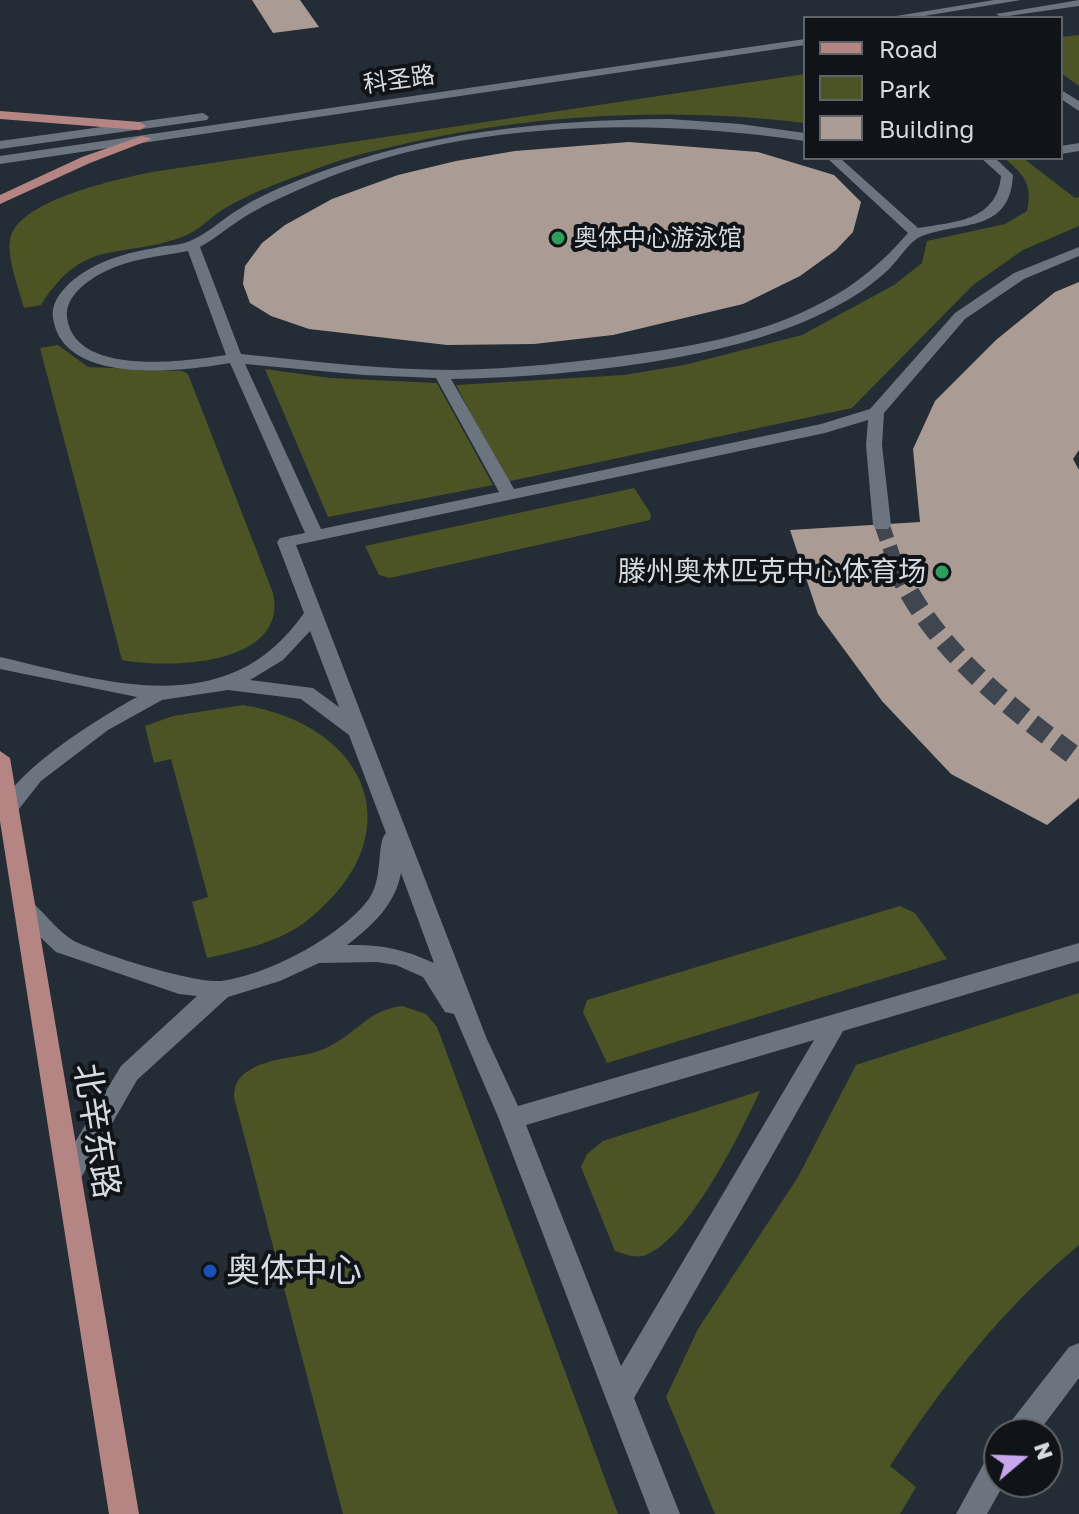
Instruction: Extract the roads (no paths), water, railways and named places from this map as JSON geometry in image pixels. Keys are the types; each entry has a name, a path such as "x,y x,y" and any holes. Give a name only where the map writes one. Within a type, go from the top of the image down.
{"main road":[{"path":"0,115 140,126"},
{"path":"0,200 86,160 146,139"},
{"name":"北辛东路","path":"0,758 124,1514"}],"street":[{"path":"903,16 1016,0"},
{"path":"985,16 1079,3"},
{"name":"科圣路","path":"0,145 803,30"},
{"name":"科圣路","path":"0,160 803,42"},
{"path":"803,137 756,127 641,123 556,126 451,141 381,157 316,179 250,208 193,246 140,255 98,269 74,286 61,306 62,328 74,343 98,357 130,366 163,368 235,358 343,370 441,374 584,365 664,355 741,339 811,313 861,286 889,263 915,233 987,216 1001,204 1008,189 1007,175 995,160"},
{"path":"835,160 915,233"},
{"path":"193,246 235,358 315,536"},
{"path":"665,1514 511,1119 474,1037 286,542 825,428 876,412 960,316 1019,276 1079,251"},
{"path":"441,374 510,496"},
{"path":"876,412 874,445 882,525"},
{"path":"228,684 291,646 313,613"},
{"path":"0,663 82,682 158,694 228,684 306,693 358,731"},
{"path":"8,809 34,776 101,725 158,694"},
{"path":"26,910 64,946 179,985 220,990 272,975 317,954 364,921 391,883 394,858 387,811"},
{"path":"511,1119 1079,952"},
{"path":"317,954 377,953 420,965 431,971 474,1037"},
{"path":"69,1175 129,1073 220,990"},
{"path":"618,1398 834,1026"},
{"path":"1031,1418 1079,1356"},
{"path":"971,1514 983,1493"}],"tunnel":[{"path":"882,525 897,568"},
{"path":"897,568 911,595 951,649 1000,697 1079,759"}],"place":[{"name":"奥体中心游泳馆","path":"558,238"},
{"name":"滕州奥林匹克中心体育场","path":"942,572"},
{"name":"奥体中心","path":"210,1271"}]}
